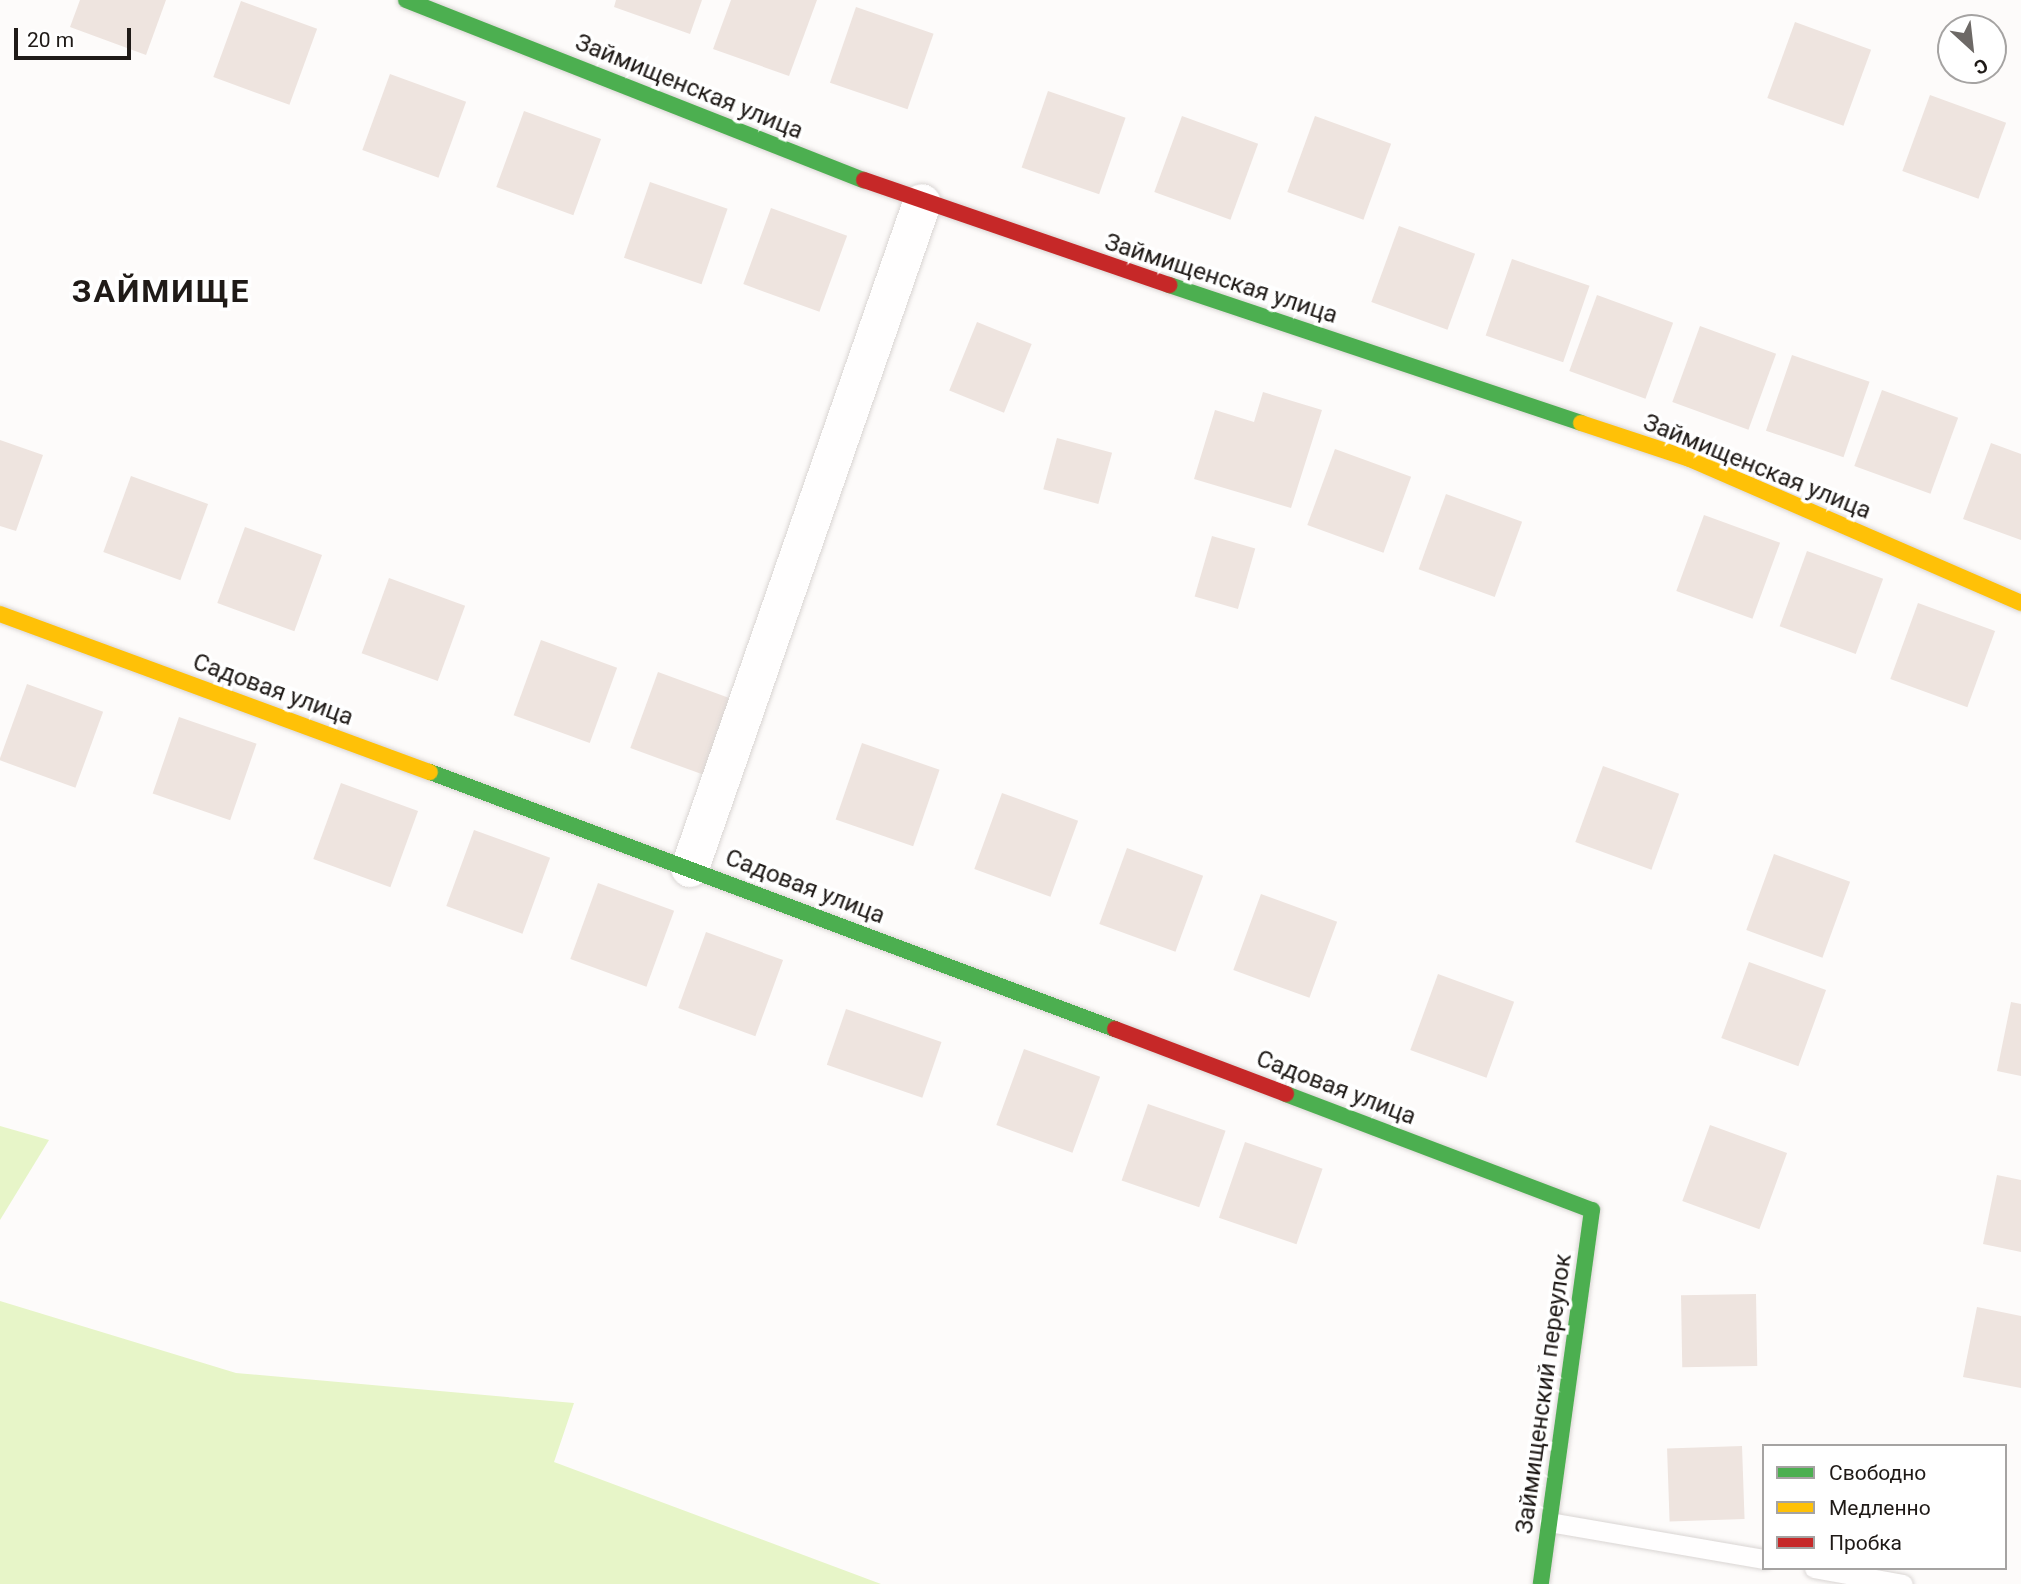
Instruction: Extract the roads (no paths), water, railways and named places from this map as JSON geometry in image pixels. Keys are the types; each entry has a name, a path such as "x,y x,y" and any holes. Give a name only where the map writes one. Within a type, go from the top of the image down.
{"street":[{"name":"Займищенская улица","path":"406,0 922,203 1690,459 2021,603"},
{"path":"690,868 922,203"},
{"name":"Садовая улица","path":"0,614 690,868 1592,1210"},
{"name":"Займищенский переулок","path":"1541,1584 1592,1210"}],"lane":[{"path":"1549,1522 1762,1559"},
{"path":"1825,1570 1903,1584"}],"district":[{"name":"ЗАЙМИЩЕ","path":"160,291"}]}
